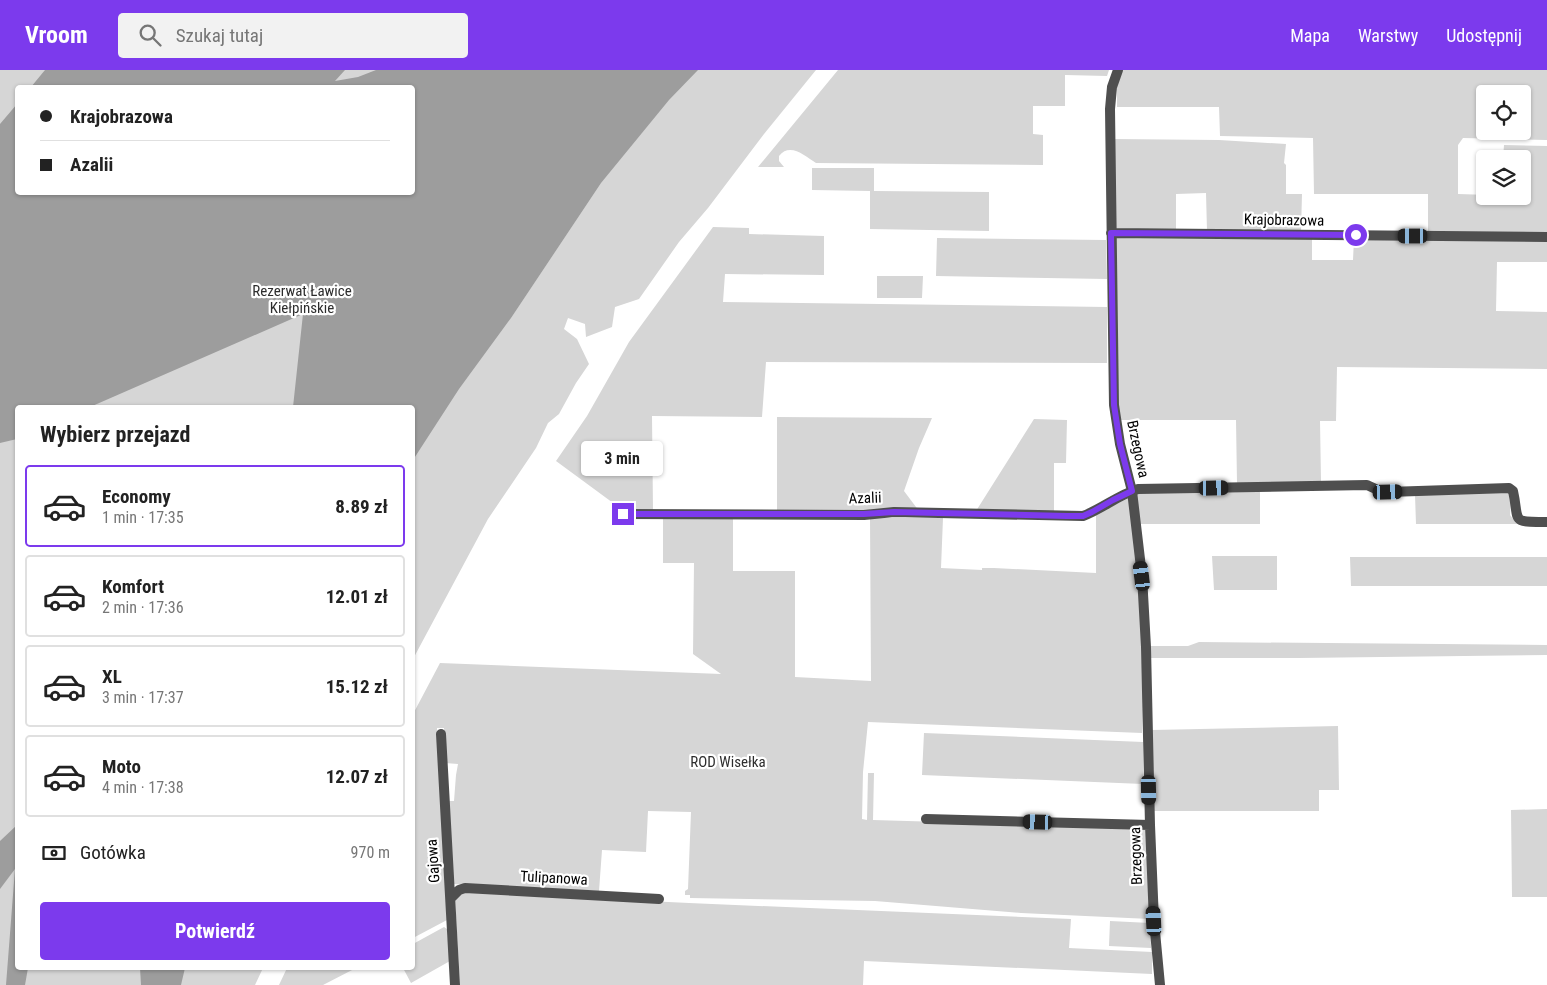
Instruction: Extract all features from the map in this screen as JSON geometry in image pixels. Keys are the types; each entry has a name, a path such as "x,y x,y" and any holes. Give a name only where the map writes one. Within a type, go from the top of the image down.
{"street":[{"name":"Brzegowa","path":"1118,70 1112,86 1110,109 1114,405 1120,444 1132,491 1142,576 1146,647 1154,921 1160,985"},
{"name":"Krajobrazowa","path":"1111,233 1547,236"},
{"path":"1132,491 1138,489 1367,485 1380,491 1388,492 1509,488 1513,491 1517,518 1525,522 1547,522"},
{"name":"Azalii","path":"623,514 864,514 894,512 1083,516 1132,491"},
{"name":"Gajowa","path":"441,734 455,985"},
{"path":"926,819 1150,825"},
{"name":"Tulipanowa","path":"451,898 458,890 465,888 659,899"}],"green space":[{"name":"Rezerwat Ławice Kiełpińskie","path":"0,70 816,70 764,134 708,208 679,242 639,299 615,307 612,327 586,337 585,324 568,318 564,329 577,339 589,364 559,414 548,423 536,448 488,519 415,655 415,405 15,405 15,970 262,970 255,985 0,985"},
{"path":"838,70 1109,70 1107,76 1065,75 1065,106 1033,106 1033,134 1043,135 1043,165 816,163 798,152 788,150 779,156 779,161 784,167 758,167"},
{"path":"1121,70 1547,70 1547,140 1531,140 1531,85 1476,85 1476,138 1463,138 1458,145 1458,194 1476,195 1476,205 1531,205 1531,150 1504,150 1504,145 1547,146 1547,232 1428,232 1428,194 1314,194 1313,138 1220,136 1219,107 1117,107 1117,86"},
{"path":"1113,139 1219,140 1286,144 1284,163 1286,165 1286,194 1302,194 1301,231 1207,231 1206,193 1176,194 1176,230 1113,230"},
{"path":"812,168 874,168 874,191 989,192 989,231 870,229 870,191 812,190"},
{"path":"713,227 749,228 749,234 824,236 824,275 725,274 723,302 1107,307 1107,363 766,362 762,417 652,416 653,511 624,511 556,461 587,416 629,342"},
{"path":"937,238 1106,240 1107,279 936,276"},
{"path":"1114,238 1312,239 1312,260 1353,260 1354,239 1547,240 1547,262 1497,262 1496,311 1547,312 1547,369 1337,367 1336,421 1320,421 1321,482 1237,483 1236,420 1119,420"},
{"path":"877,276 923,276 922,298 877,298"},
{"path":"777,417 932,418 904,491 919,511 777,511"},
{"path":"1034,419 1067,420 1066,463 1054,463 1054,511 976,511"},
{"path":"1260,491 1260,524 1138,524 1135,495 1139,492"},
{"path":"1508,492 1511,499 1510,515 1517,524 1416,524 1415,495"},
{"name":"ROD Wisełka","path":"1129,498 1139,575 1143,692 1142,733 868,722 863,772 862,819 867,820 868,773 874,773 873,820 1148,828 1150,919 1021,913 875,901 690,898 690,895 685,895 685,891 688,889 691,812 648,811 646,852 602,850 599,891 452,884 447,801 454,801 458,764 445,763 444,728 437,728 447,920 415,937 415,710 440,663 721,674 693,654 694,563 663,563 663,517 733,518 733,571 795,571 795,677 871,681 870,518 943,518 941,568 982,570 982,568 994,568 1096,573 1096,514"},
{"path":"1212,556 1277,556 1277,590 1214,590"},
{"path":"1350,557 1547,557 1547,586 1351,586"},
{"path":"1199,642 1547,645 1547,655 1150,658 1150,646 1188,646"},
{"path":"1338,726 1339,790 1319,790 1319,811 1153,811 1152,730"},
{"path":"924,733 1143,742 1143,784 922,775"},
{"path":"1547,809 1547,897 1512,897 1511,810"},
{"path":"464,892 1071,919 1069,948 1152,952 1152,974 864,961 863,985 460,985 455,898"},
{"path":"1110,921 1150,923 1151,948 1109,946"},
{"path":"444,927 447,929 450,961 411,983 404,970 415,970 415,943"},
{"path":"286,970 352,970 323,985 279,985"}],"shaded area":[{"name":"Rezerwat Ławice Kiełpińskie","path":"45,70 345,70 335,81 358,77 376,70 698,70 669,100 601,183 511,318 459,389 415,457 415,405 293,405 303,314 95,405 15,405 15,439 0,443 0,124 15,106 15,195 415,195 415,85 33,85"},
{"path":"15,827 15,869 0,889 0,841"},
{"path":"15,869 15,970 28,970 25,985 6,985"},
{"path":"140,970 185,970 181,985 141,985"}],"route":[{"path":"623,514 864,514 894,512 1083,516 1132,491 1120,444 1114,405 1111,233 1356,235"}]}
